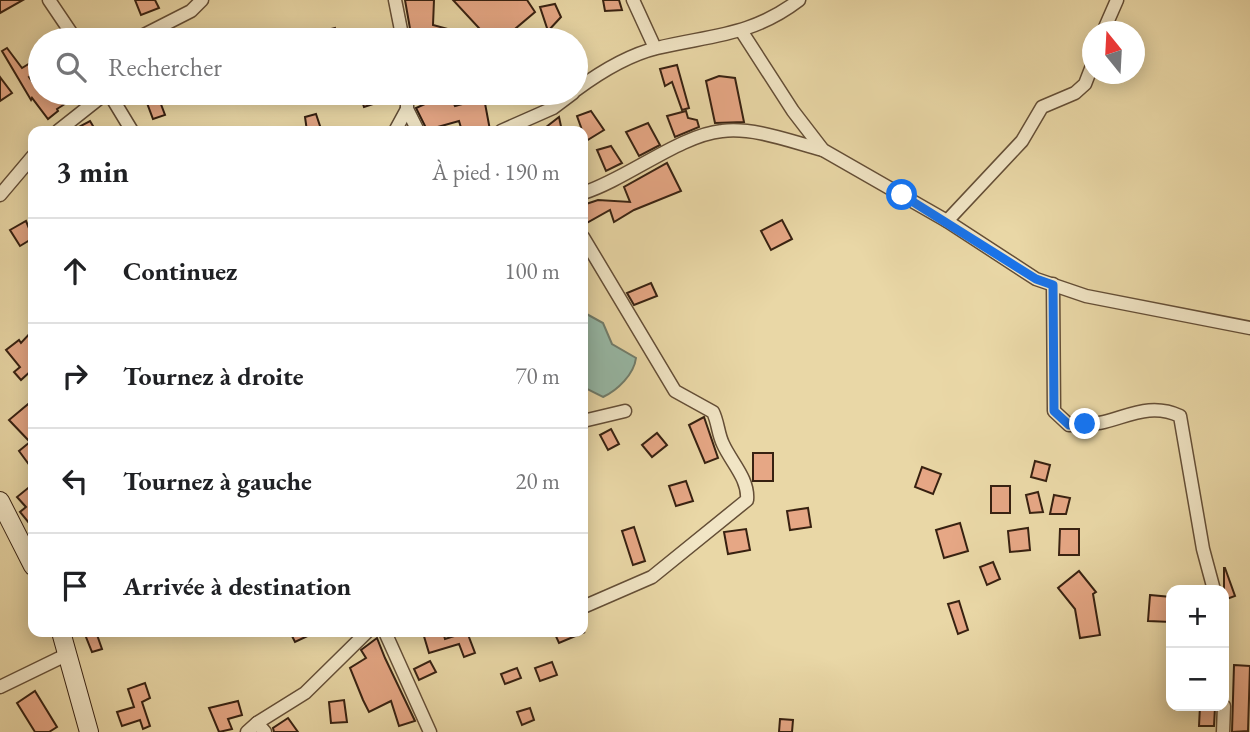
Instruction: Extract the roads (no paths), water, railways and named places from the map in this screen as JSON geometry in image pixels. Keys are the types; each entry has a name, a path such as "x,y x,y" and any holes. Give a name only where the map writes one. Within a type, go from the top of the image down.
{"main road":[{"path":"0,501 28,556"},
{"path":"63,637 89,732"}],"street":[{"path":"49,0 67,28"},
{"path":"158,28 191,11 202,0"},
{"path":"395,0 400,28"},
{"path":"633,0 654,48"},
{"path":"588,82 598,74 654,48 742,32 799,0"},
{"path":"1108,21 1117,0"},
{"path":"742,32 793,111 823,150"},
{"path":"947,221 1022,141 1042,107 1075,93 1085,84"},
{"path":"64,126 92,105"},
{"path":"115,105 129,126"},
{"path":"407,105 416,126"},
{"path":"517,126 553,105"},
{"path":"398,126 407,109"},
{"path":"588,190 628,174 690,141 720,131 745,131 823,150 947,221 1036,279 1086,296 1250,328"},
{"path":"0,195 28,162"},
{"path":"588,244 674,391 713,412 721,441 737,465 747,495 747,500 721,518 652,577 588,605"},
{"path":"588,260 598,259"},
{"path":"1053,285 1054,411 1069,425 1101,423 1140,410 1165,409 1180,416 1191,467 1203,549 1213,585"},
{"path":"588,420 625,411"},
{"path":"256,729 305,693 362,637"},
{"path":"387,637 430,732"},
{"path":"0,687 68,654"},
{"path":"1223,711 1223,732"}]}
